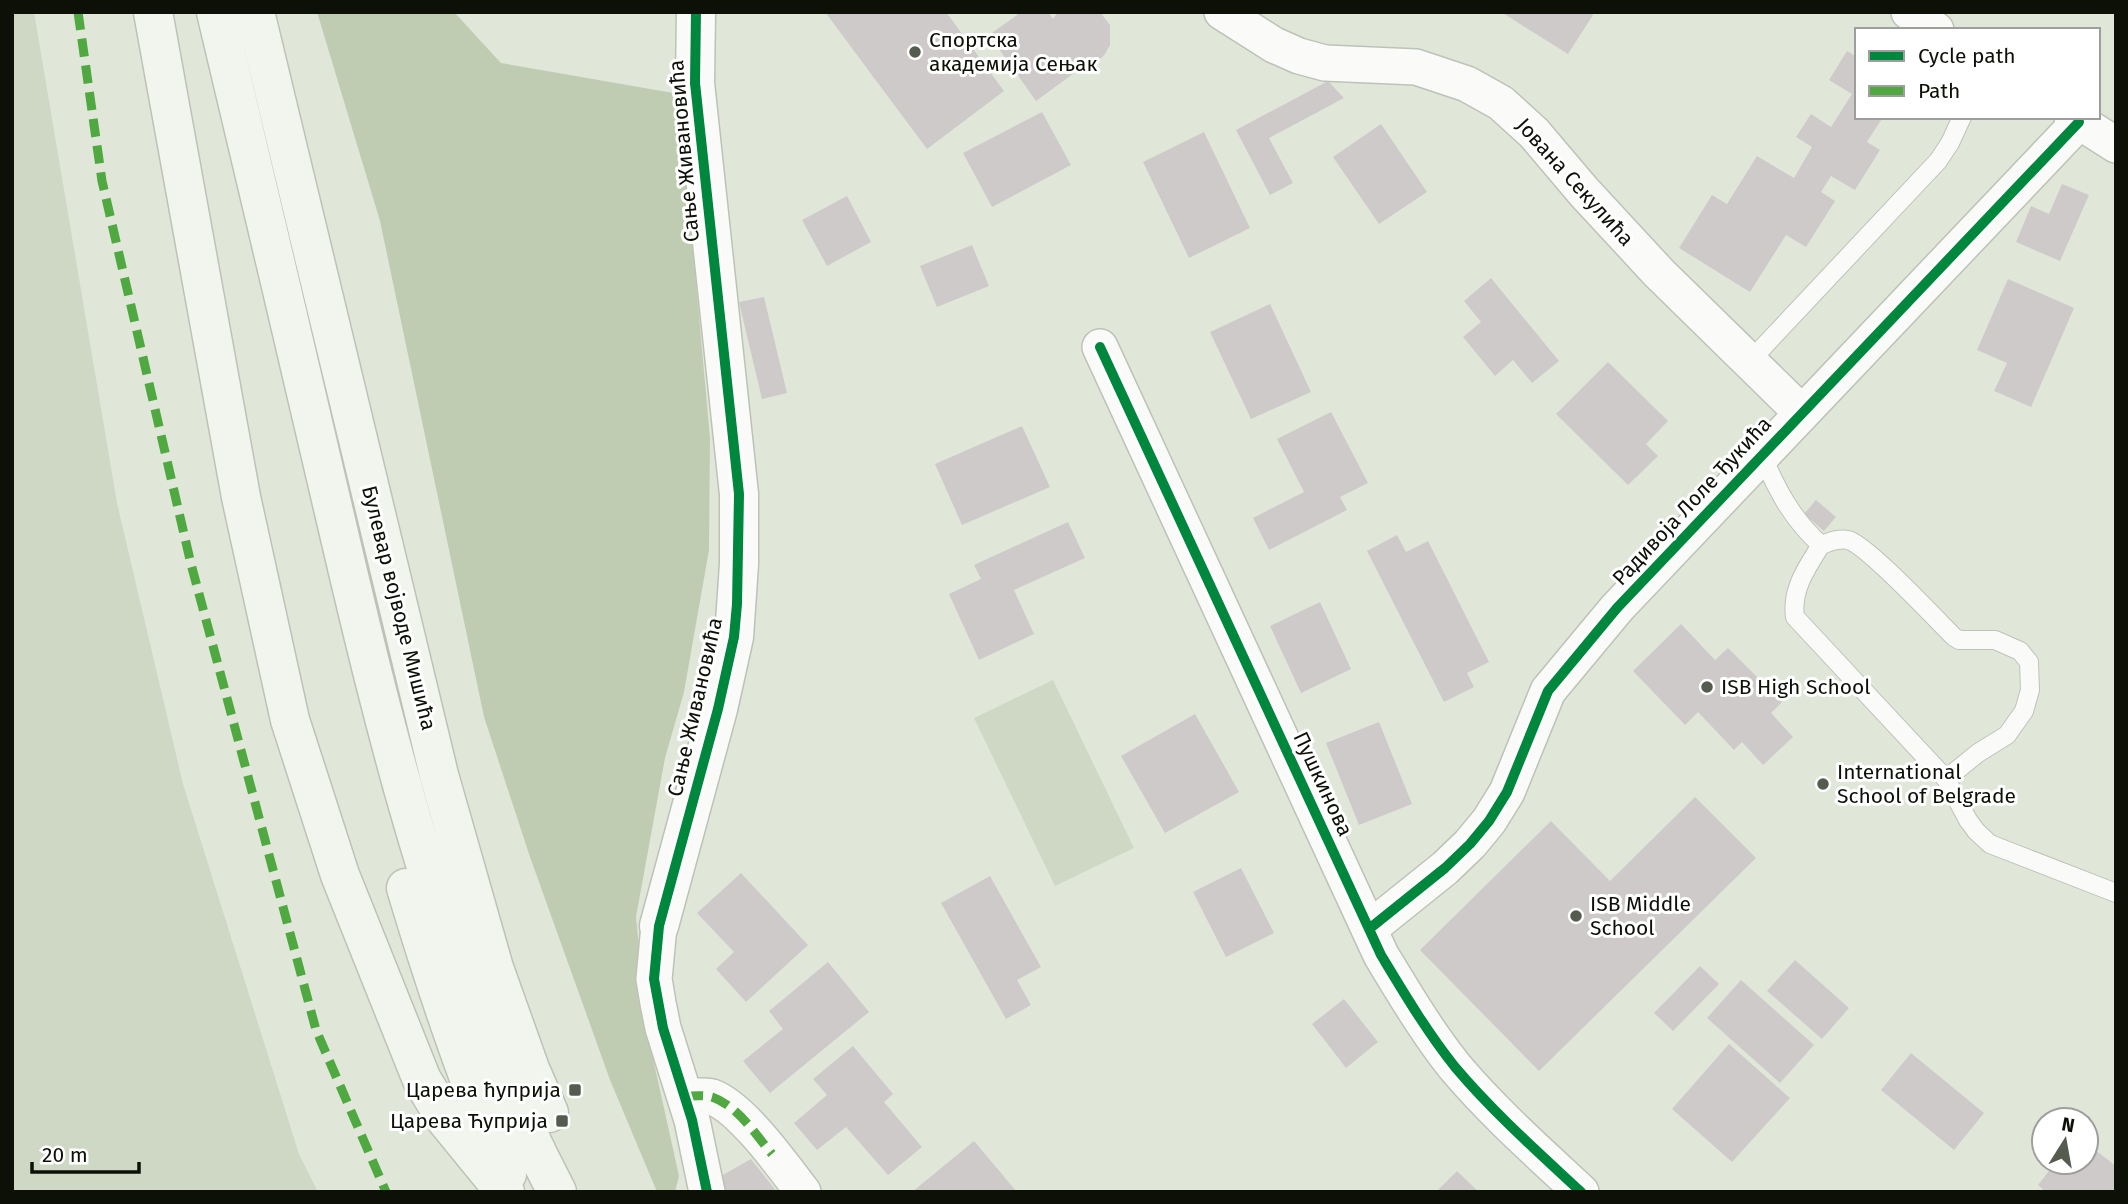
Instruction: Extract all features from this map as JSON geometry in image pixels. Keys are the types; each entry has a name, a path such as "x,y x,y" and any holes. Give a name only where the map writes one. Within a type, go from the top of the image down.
{"main road":[{"path":"153,12 241,497 290,720 340,875 422,1080 447,1121 505,1192"},
{"path":"190,12 389,830 458,1052 514,1192"},
{"path":"216,12 375,686 430,884 471,997 515,1102 557,1192"},
{"name":"Булевар војводе Мишића","path":"255,12 414,675 471,888 494,968 530,1069 583,1192"}],"street":[{"name":"Сање Живановића","path":"696,12 695,83 739,494 737,604 734,637 718,709 659,926 654,979 663,1028 685,1096 707,1192"},
{"name":"Јована Секулића","path":"1222,12 1274,45 1299,56 1325,62 1416,67 1467,84 1501,103 1534,133 1659,273 1802,413"},
{"path":"1909,12 1933,28"},
{"path":"2076,119 2116,145"},
{"name":"Радивоја Лоле Ђукића","path":"1369,929 1470,845 1502,802 1541,706 1562,672 1617,608 2076,119"},
{"name":"Пушкинова","path":"1100,347 1381,955 1415,1012 1455,1067 1530,1145 1581,1192"},
{"path":"685,1096 710,1097 725,1104 747,1124 803,1192"}],"lane":[{"path":"1750,361 1938,161 1961,119"},
{"path":"1762,455 1776,486 1801,527 1821,545"},
{"path":"1946,779 1978,753 2007,735 2024,711 2030,690 2029,662 2020,651 1995,640 1959,640 1954,637 1870,555 1854,543 1838,540 1821,545 1807,567 1796,593 1793,605 1795,617 1946,779 1976,831 1990,844 2116,893"}],"green space":[{"path":"12,12 34,12 117,503 183,784 299,1154 318,1192 12,1192"},
{"path":"317,12 454,12 501,63 679,94 710,438 709,550 684,692 665,758 636,917 654,1063 679,1176 675,1192 657,1192 610,1080 530,857 484,717 380,221"},
{"path":"1053,680 1134,848 1055,886 974,718"}],"building":[{"name":"Спортска академија Сењак","path":"825,12 946,12 1004,91 927,149"},
{"path":"1021,12 1048,12 1053,19 1058,12 1100,12 1110,25 1110,45 1098,61 1085,65 1036,101 989,35"},
{"path":"1501,12 1589,12 1593,15 1568,54"},
{"path":"1847,51 1855,56 1855,119 1882,119 1867,142 1880,150 1855,190 1831,176 1821,192 1835,201 1806,247 1786,235 1750,292 1679,248 1712,195 1727,204 1757,156 1794,178 1812,147 1796,137 1811,114 1831,127 1852,94 1829,80"},
{"path":"1328,81 1344,98 1269,138 1293,183 1270,195 1236,130"},
{"path":"1042,112 1071,165 992,207 963,153"},
{"path":"1381,124 1427,192 1379,224 1333,157"},
{"path":"1204,132 1250,228 1189,258 1143,162"},
{"path":"2062,184 2089,195 2060,261 2016,242 2031,206 2049,214"},
{"path":"847,196 871,242 827,266 802,220"},
{"path":"972,245 989,286 937,307 920,266"},
{"path":"1491,278 1559,361 1532,383 1513,360 1495,376 1463,337 1481,322 1464,301"},
{"path":"2008,279 2074,308 2031,407 1994,391 2007,363 1977,350"},
{"path":"764,297 787,393 762,399 739,302"},
{"path":"1270,304 1311,392 1251,419 1210,332"},
{"path":"1608,362 1668,421 1646,444 1658,456 1628,485 1556,414"},
{"path":"1331,412 1368,483 1340,497 1347,510 1269,550 1253,518 1304,492 1277,439"},
{"path":"1022,426 1050,487 962,525 935,464"},
{"path":"1816,500 1836,517 1824,531 1804,514"},
{"path":"1068,522 1085,558 1014,590 1034,634 979,660 949,594 981,579 974,565"},
{"path":"1397,535 1406,552 1428,541 1489,662 1467,673 1474,687 1444,702 1367,551"},
{"path":"1320,602 1351,669 1301,693 1270,626"},
{"name":"ISB High School","path":"1681,624 1715,660 1728,648 1782,702 1771,713 1793,737 1763,765 1742,742 1734,750 1698,712 1685,725 1633,671"},
{"path":"1195,714 1239,792 1165,833 1121,756"},
{"path":"1379,722 1412,804 1359,825 1326,743"},
{"name":"ISB Middle School","path":"1695,797 1756,858 1539,1071 1420,950 1551,821 1610,881"},
{"path":"1241,868 1274,933 1226,957 1193,892"},
{"path":"741,873 808,945 746,1002 716,969 734,952 697,913"},
{"path":"990,876 1041,967 1017,980 1031,1005 1006,1019 941,903"},
{"path":"1795,960 1849,1008 1822,1039 1767,991"},
{"path":"828,962 869,1012 770,1093 743,1061 783,1029 769,1011"},
{"path":"1700,966 1719,984 1673,1031 1654,1013"},
{"path":"1741,980 1814,1045 1780,1083 1707,1018"},
{"path":"1344,999 1378,1042 1346,1068 1312,1024"},
{"path":"1729,1044 1790,1098 1732,1162 1672,1109"},
{"path":"853,1046 893,1094 884,1102 922,1147 888,1175 846,1127 817,1150 794,1123 827,1095 813,1079"},
{"path":"1911,1053 1984,1113 1954,1150 1881,1090"},
{"path":"974,1141 1017,1192 912,1192"},
{"path":"2100,1154 2116,1166 2116,1192 2046,1192 2038,1185 2045,1176 2100,1176"},
{"path":"751,1159 777,1192 724,1192 721,1176"},
{"path":"1457,1171 1479,1192 1436,1192"}],"marked path":[{"path":"78,12 102,181 191,564 316,1030 386,1192"},
{"path":"685,1096 712,1097 721,1101 745,1121 772,1154"}],"cycle path":[{"path":"696,12 695,83 739,494 737,604 734,637 718,709 659,926 654,979 663,1028 692,1120 707,1192"},
{"path":"1369,929 1445,868 1489,821 1507,792 1548,691 1617,608 2079,122"},
{"path":"1100,347 1381,955 1425,1026 1455,1067 1500,1116 1581,1192"}],"place":[{"name":"Спортска академија Сењак","path":"915,52"},
{"name":"ISB High School","path":"1707,687"},
{"name":"International School of Belgrade","path":"1823,784"},
{"name":"ISB Middle School","path":"1576,916"},
{"name":"Царева ћуприја","path":"575,1090"},
{"name":"Царева Ћуприја","path":"562,1121"}]}
